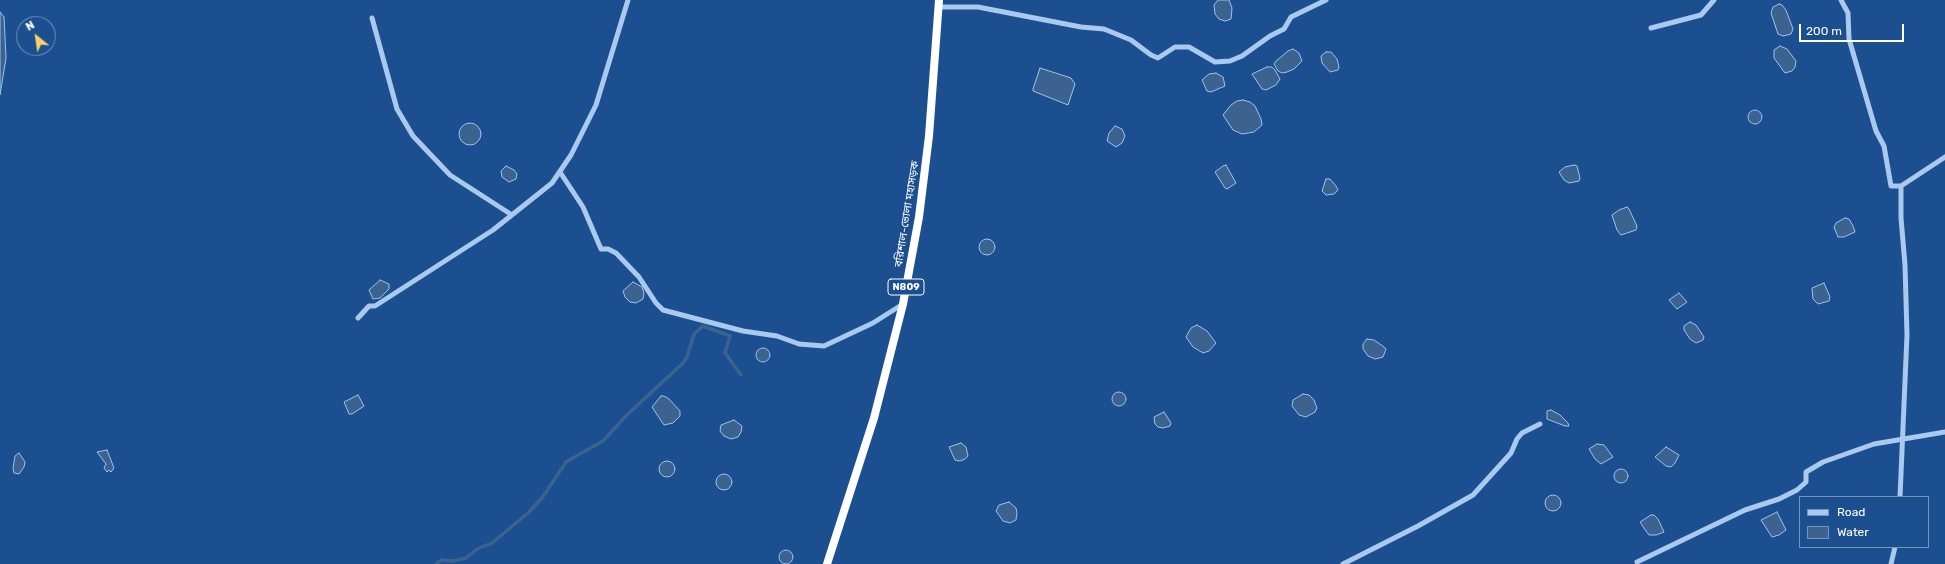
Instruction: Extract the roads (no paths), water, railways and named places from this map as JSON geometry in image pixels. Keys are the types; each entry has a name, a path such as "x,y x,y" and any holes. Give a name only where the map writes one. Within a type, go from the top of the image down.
{"highway":[{"name":"বরিশাল-ভোলা মহাসড়ক","path":"827,564 874,418 903,304 919,217 929,136 939,3"}],"street":[{"path":"358,318 369,306 375,306 493,230 552,183 571,155 596,105 628,0"},
{"path":"939,3 978,7 1081,27 1104,29 1131,40 1151,55 1158,58 1175,47 1189,47 1216,62 1230,61 1242,56 1270,36 1284,29 1291,17 1326,0"},
{"path":"1651,28 1701,14 1714,0"},
{"path":"1841,0 1848,13 1849,39 1871,114 1884,146 1891,186 1901,186 1945,157"},
{"path":"372,18 397,109 413,136 450,175 512,215"},
{"path":"560,172 583,207 600,249 608,249 616,253 639,277 656,303 663,310 744,331 777,336 798,344 824,346 873,323 903,304"},
{"path":"1900,496 1901,438 1907,335 1901,186"},
{"path":"1343,564 1418,526 1472,494 1511,453 1517,439 1522,433 1540,424"},
{"path":"1637,562 1745,510 1797,490 1806,482 1806,472 1823,462 1874,444 1901,438 1945,432"},
{"path":"1891,564 1895,548"}],"water":[{"path":"1218,0 1229,0 1232,8 1231,19 1225,21 1219,19 1215,14 1214,5"},
{"path":"1779,4 1786,10 1793,29 1791,34 1783,36 1778,34 1771,13 1773,7"},
{"path":"0,12 4,17 6,58 0,95"},
{"path":"1780,46 1787,49 1796,61 1795,67 1792,71 1785,73 1774,58 1774,50"},
{"path":"1293,49 1299,53 1302,61 1294,69 1287,72 1282,73 1278,71 1274,64 1276,61 1288,51"},
{"path":"1326,52 1331,52 1337,59 1339,67 1338,70 1330,72 1322,63 1321,56"},
{"path":"1267,67 1272,67 1280,79 1276,85 1266,90 1262,89 1252,74"},
{"path":"1040,68 1071,78 1075,84 1068,105 1033,91"},
{"path":"1216,73 1223,77 1225,86 1211,92 1207,91 1202,80 1209,74"},
{"path":"1243,100 1250,102 1255,106 1262,125 1254,132 1242,134 1233,130 1223,115 1231,105 1237,101"},
{"path":"1752,110 1758,110 1762,114 1762,120 1758,124 1752,124 1748,120 1748,114"},
{"path":"470,123 474,124 480,130 480,138 474,144 470,145 466,144 460,138 459,134 460,130 466,124"},
{"path":"1115,126 1122,129 1125,136 1122,143 1116,147 1107,141 1109,133"},
{"path":"1226,165 1236,183 1227,189 1215,172"},
{"path":"1574,165 1577,166 1580,178 1579,181 1569,183 1564,180 1559,172 1565,167"},
{"path":"506,166 514,170 517,174 516,179 509,182 502,177 501,171"},
{"path":"1326,179 1330,179 1336,186 1338,190 1334,194 1326,195 1322,191"},
{"path":"1627,207 1637,226 1636,230 1621,235 1617,230 1612,215"},
{"path":"1845,218 1849,219 1855,232 1844,237 1838,237 1834,227 1836,223"},
{"path":"984,239 990,239 995,244 993,253 990,255 984,255 979,250 979,244"},
{"path":"380,280 389,284 389,289 380,298 373,299 369,290"},
{"path":"633,282 642,287 644,293 643,299 636,303 630,302 625,297 623,291"},
{"path":"1824,283 1830,297 1829,301 1818,304 1813,299 1812,288"},
{"path":"1679,293 1687,302 1677,309 1669,300"},
{"path":"1690,322 1696,325 1704,337 1703,340 1696,343 1690,339 1684,330 1684,326"},
{"path":"1197,325 1207,331 1216,343 1209,351 1203,353 1193,347 1186,337 1191,328"},
{"path":"1367,339 1374,340 1386,349 1383,357 1375,359 1368,356 1363,349 1363,344"},
{"path":"760,348 766,348 770,352 770,358 766,362 760,362 756,358 756,352"},
{"path":"1116,392 1122,392 1126,396 1126,402 1122,406 1116,406 1112,402 1112,396"},
{"path":"1303,394 1309,395 1314,400 1317,408 1315,412 1306,417 1299,415 1292,406 1293,400"},
{"path":"358,395 364,406 352,414 349,414 344,402"},
{"path":"661,396 669,399 680,411 680,416 673,423 664,425 652,407"},
{"path":"1551,410 1560,415 1569,426 1565,426 1547,419 1547,411"},
{"path":"1164,412 1171,423 1170,426 1163,428 1158,427 1155,424 1154,417"},
{"path":"734,420 742,426 738,437 731,439 724,436 720,431 721,425"},
{"path":"961,443 966,447 968,456 960,461 955,460 949,447"},
{"path":"1597,444 1604,445 1613,457 1601,464 1595,459 1589,449"},
{"path":"1666,447 1679,455 1671,467 1666,466 1655,457"},
{"path":"107,450 114,468 111,472 109,470 107,472 104,468 106,464 97,452"},
{"path":"19,453 25,462 24,467 19,474 14,473 13,468 15,456"},
{"path":"667,461 673,463 675,469 673,475 667,477 661,475 659,469 661,463"},
{"path":"1618,469 1624,469 1628,473 1628,479 1624,483 1618,483 1614,479 1614,473"},
{"path":"721,474 727,474 732,479 730,488 727,490 721,490 716,485 716,479"},
{"path":"1553,495 1560,500 1561,503 1556,510 1553,511 1546,506 1545,503 1550,496"},
{"path":"1009,502 1016,508 1017,513 1016,520 1010,523 1003,521 996,511 999,505"},
{"path":"1777,512 1786,530 1779,535 1772,537 1761,520"},
{"path":"1651,515 1654,515 1658,519 1664,532 1656,535 1649,535 1640,522"},
{"path":"783,550 789,550 793,554 793,560 789,564 783,564 779,560 779,554"}],"waterway":[{"path":"436,564 441,560 453,561 466,558 477,549 492,543 528,513 542,498 566,462 603,441 627,415 683,363 687,357 694,334 703,326 730,336 725,353 741,375"}]}
